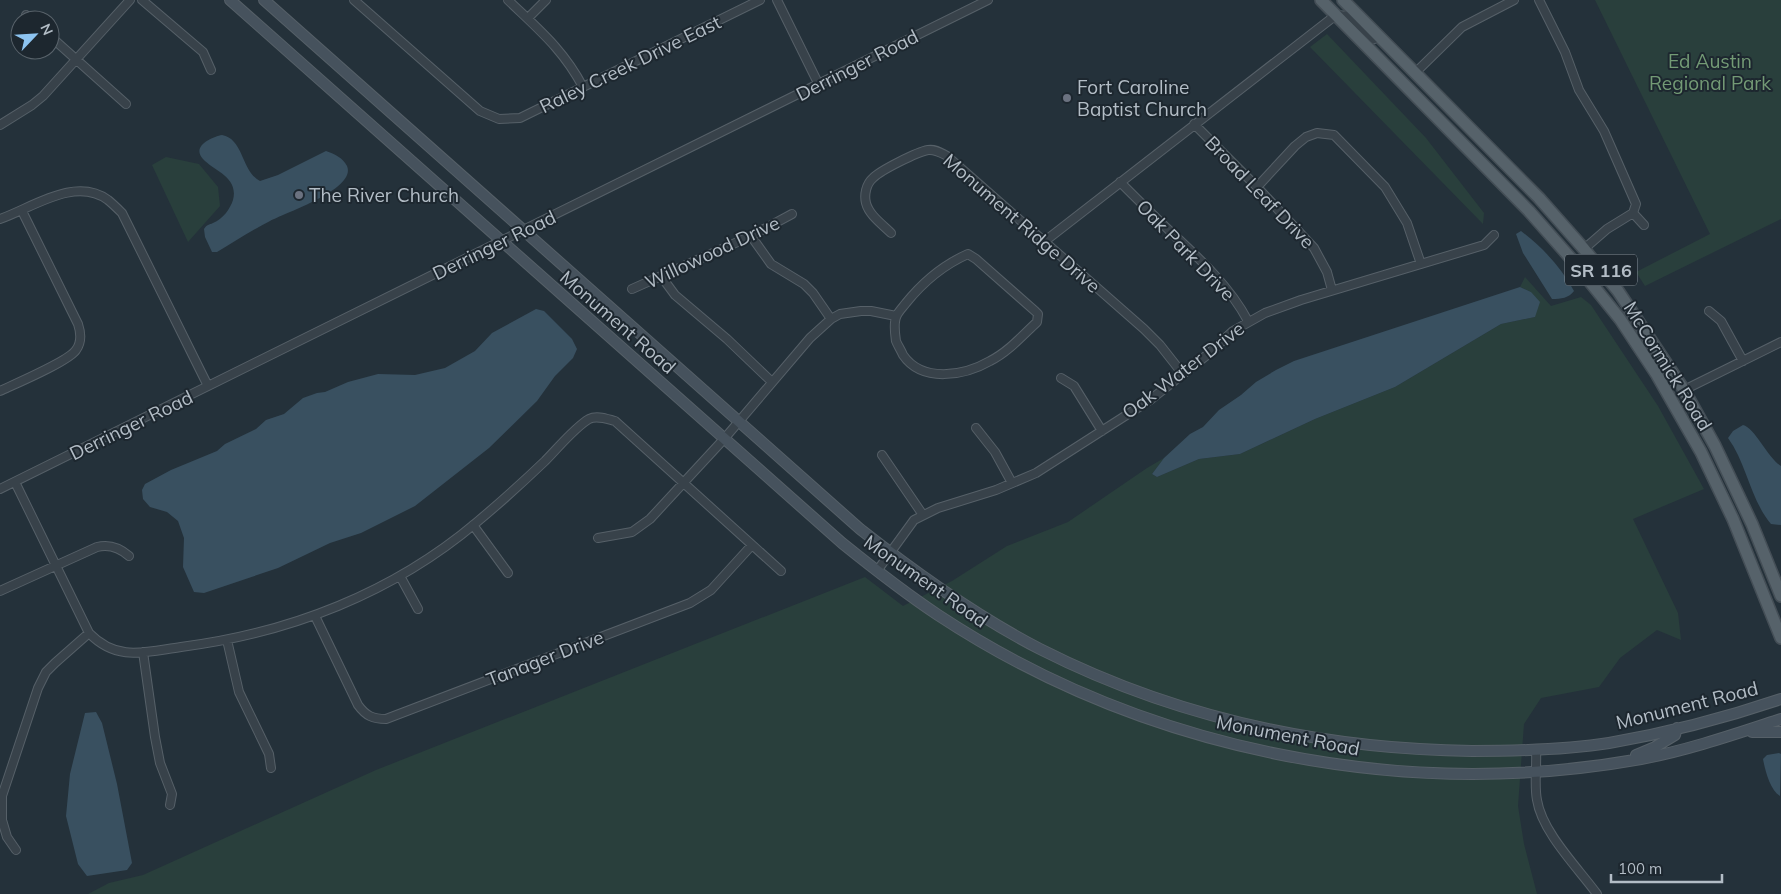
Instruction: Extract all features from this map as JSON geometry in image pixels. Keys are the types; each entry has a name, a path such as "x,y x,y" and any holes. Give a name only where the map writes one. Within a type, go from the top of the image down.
{"main road":[{"name":"Monument Road","path":"230,0 842,543 939,616 1060,683 1114,706 1181,729 1264,752 1328,764 1423,772 1480,774 1537,772 1612,764 1679,750 1781,719"},
{"name":"Monument Road","path":"264,0 860,529 956,600 1042,649 1140,692 1218,717 1268,730 1370,746 1424,750 1536,750 1608,743 1714,720 1781,699"},
{"name":"McCormick Road","path":"1321,0 1529,211 1611,308 1657,375 1705,459 1733,519 1781,638"},
{"name":"McCormick Road","path":"1343,0 1539,198 1618,291 1684,390 1715,446 1754,530 1781,596"},
{"path":"1591,283 1608,290 1618,291"},
{"path":"1611,308 1620,307 1631,311"},
{"path":"1657,375 1673,392 1702,440 1706,444 1715,446"},
{"path":"1705,459 1712,460 1720,467 1742,515 1754,530"},
{"path":"1612,764 1655,747 1675,735 1677,728"},
{"path":"1738,733 1781,732"}],"street":[{"path":"0,125 43,96 130,0"},
{"path":"142,0 203,52 211,70"},
{"name":"Raley Creek Drive East","path":"354,0 480,111 499,119 520,118 760,0"},
{"path":"508,0 554,43 574,70 583,87"},
{"path":"528,18 546,0"},
{"path":"777,0 819,85"},
{"name":"Derringer Road","path":"0,489 988,0"},
{"path":"1415,73 1462,27 1514,0"},
{"path":"1539,0 1565,52 1579,90 1604,131 1629,183 1636,204 1634,213 1607,229 1584,249"},
{"path":"1045,241 1336,15 1350,16 1378,43 1397,55"},
{"path":"60,45 126,104"},
{"name":"Broad Leaf Drive","path":"1194,124 1314,248 1327,272 1332,290"},
{"path":"1257,187 1295,146 1306,137 1324,132 1334,135 1385,187 1395,201 1407,223 1421,264"},
{"name":"Monument Ridge Drive","path":"891,233 868,209 865,195 868,186 872,179 881,172 912,156 928,150 936,150 947,156 1144,329 1160,345 1182,373"},
{"name":"Oak Park Drive","path":"1120,182 1188,247 1221,282 1242,309 1248,321"},
{"path":"0,219 53,196 86,192 104,197 122,213 208,386"},
{"path":"0,392 66,359 79,344 81,332 22,211"},
{"path":"1634,213 1644,225"},
{"name":"Willowood Drive","path":"632,289 751,236 792,214"},
{"name":"Oak Water Drive","path":"877,571 914,520 938,508 972,498 1036,473 1150,400 1233,331 1248,321 1281,306 1484,245 1494,235"},
{"path":"751,236 771,264 804,284 813,293 831,319"},
{"path":"968,254 1038,314 1037,322 1010,348 973,369 952,374 937,374 920,370 905,357 896,341 896,316 916,290 927,280 954,260 968,254"},
{"path":"661,276 675,294 727,339 772,382"},
{"path":"598,538 632,532 650,520 724,439 810,338 831,319 840,314 861,311 896,316"},
{"path":"1709,311 1722,321 1743,361"},
{"path":"1684,390 1781,342"},
{"path":"1061,378 1074,386 1102,431"},
{"path":"15,482 89,633 108,649 130,653 226,640 267,631 315,616 400,576 439,552 473,526 590,419 604,418 615,421 781,571"},
{"path":"976,428 995,452 1012,483"},
{"path":"882,456 923,515"},
{"path":"473,526 508,573"},
{"name":"Tanager Drive","path":"315,616 362,711 373,718 386,719 690,603 712,590 752,545"},
{"path":"0,591 88,550 104,546 113,547 130,556"},
{"path":"400,576 418,609"},
{"path":"16,850 8,837 2,820 1,795 38,688 46,672 54,662 89,633"},
{"path":"226,640 239,692 269,754 271,768"},
{"path":"143,652 160,763 172,794 170,805"},
{"path":"1536,750 1537,799 1541,817 1554,838 1597,894"}],"green space":[{"name":"Ed Austin Regional Park","path":"1595,0 1781,0 1781,219 1645,286 1636,272 1710,234"},
{"path":"1327,34 1426,138 1484,213 1483,224 1310,47"},
{"path":"166,157 199,164 218,187 220,206 188,242 152,165"},
{"path":"1525,277 1551,306 1581,297 1591,305 1658,406 1704,489 1633,519 1678,613 1681,640 1657,630 1620,658 1599,687 1541,698 1524,724 1518,806 1524,844 1537,894 88,894 109,883 143,875 376,770 865,577 903,606 952,581 1007,546 1068,522 1164,458 1152,474 1157,477 1199,459 1240,454 1315,419 1395,387 1501,324 1535,317 1531,292 1520,287"}],"water":[{"path":"222,135 235,142 249,170 260,181 278,175 326,151 336,155 343,161 347,166 347,175 341,183 318,199 278,217 217,252 212,252 205,237 204,229 226,213 232,203 234,192 229,180 203,159 200,150 201,146 208,140"},
{"path":"1521,231 1544,251 1557,266 1574,291 1570,295 1552,299 1523,253 1516,234"},
{"path":"1520,287 1531,292 1540,302 1535,317 1501,324 1395,387 1315,419 1240,454 1199,459 1157,477 1152,474 1164,458 1190,434 1203,427 1219,410 1256,382 1276,370 1294,361"},
{"path":"536,309 544,311 572,339 577,349 573,358 555,376 537,401 489,448 415,506 361,533 330,543 278,568 204,593 194,592 183,567 184,538 178,521 167,512 150,507 143,499 142,490 145,484 171,470 217,451 225,444 256,429 266,420 284,414 303,398 325,392 348,382 378,374 415,375 445,368 475,351 492,333"},
{"path":"1743,425 1748,427 1771,457 1781,466 1781,525 1771,524 1764,514 1753,493 1740,459 1728,438 1733,431"},
{"path":"96,712 102,723 117,784 132,863 127,870 87,876 78,864 66,816 70,774 85,713"},
{"path":"1781,754 1780,796 1771,785 1763,759 1767,755"}],"place":[{"name":"Fort Caroline Baptist Church","path":"1067,98"},
{"name":"The River Church","path":"299,195"}]}
